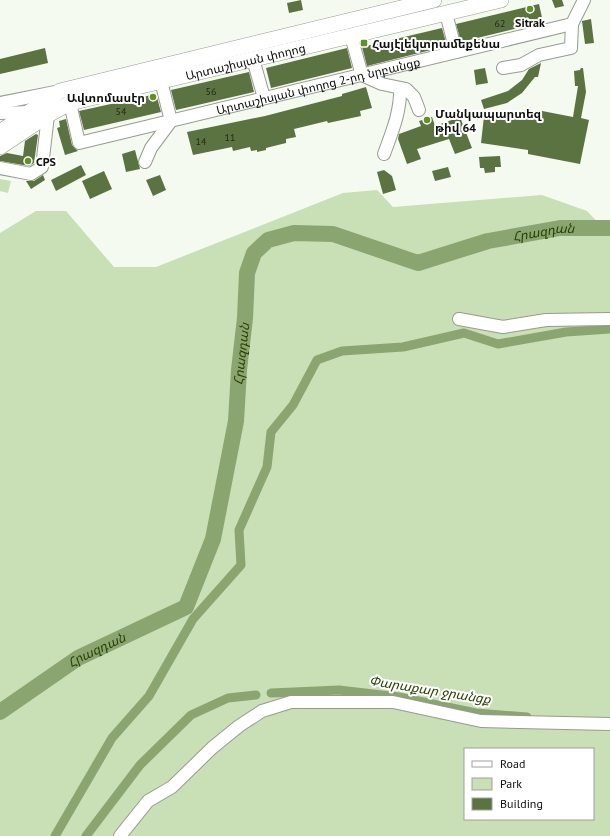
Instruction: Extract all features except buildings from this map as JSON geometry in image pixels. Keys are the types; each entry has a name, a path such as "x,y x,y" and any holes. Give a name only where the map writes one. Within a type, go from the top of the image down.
{"main road":[{"name":"Արտաշիսյան փողոց","path":"0,132 30,112 65,97 434,0"},
{"name":"Արտաշիսյան փողոց","path":"0,147 48,115 65,97 161,81 501,0"}],"street":[{"path":"503,68 521,65 539,55 571,48 572,24 584,0"},
{"path":"446,13 456,52"},
{"name":"Արտաշիսյան փողոց 2-րդ նրբանցք","path":"65,97 79,143 572,24"},
{"path":"351,36 362,75 382,84 410,91 420,110"},
{"path":"253,59 264,98"},
{"path":"145,162 151,148 171,121 161,81"},
{"path":"384,154 397,117 400,100 400,88"},
{"path":"0,103 65,97"},
{"path":"0,113 30,112 48,115 42,167 31,174 0,168"},
{"path":"459,319 503,327 546,320 610,319"},
{"path":"120,836 148,801 172,787 212,748 240,726 262,711 291,702 393,702 481,720 610,724"}],"green space":[{"path":"0,179 11,181 8,193 0,191"},
{"path":"377,190 393,207 542,195 587,211 610,235 610,836 0,836 0,233 36,211 66,211 114,267 156,267 343,193"}],"waterway":[{"name":"Հրազդան","path":"0,712 78,658 186,607 213,539 236,421 239,370 245,318 247,273 254,253 268,240 294,233 333,234 418,263 488,241 560,228 610,228"},
{"path":"55,836 112,738 149,696 193,619 241,565 239,530 267,467 271,432 293,405 317,360 342,351 403,347 464,333 498,344 566,332 610,329"},
{"name":"Փարաքար ջրանցք","path":"271,693 339,690 399,697 476,713 527,717"},
{"name":"Փարաքար ջրանցք","path":"86,836 140,765 191,715 228,698 256,695"}],"place":[{"name":"Sitrak","path":"530,9"},
{"name":"Հայէլեկտրամեքենա","path":"364,43"},
{"name":"Ավտոմասէր","path":"153,97"},
{"name":"Մանկապարտեզ թիվ 64","path":"427,120"},
{"name":"CPS","path":"28,161"}]}
